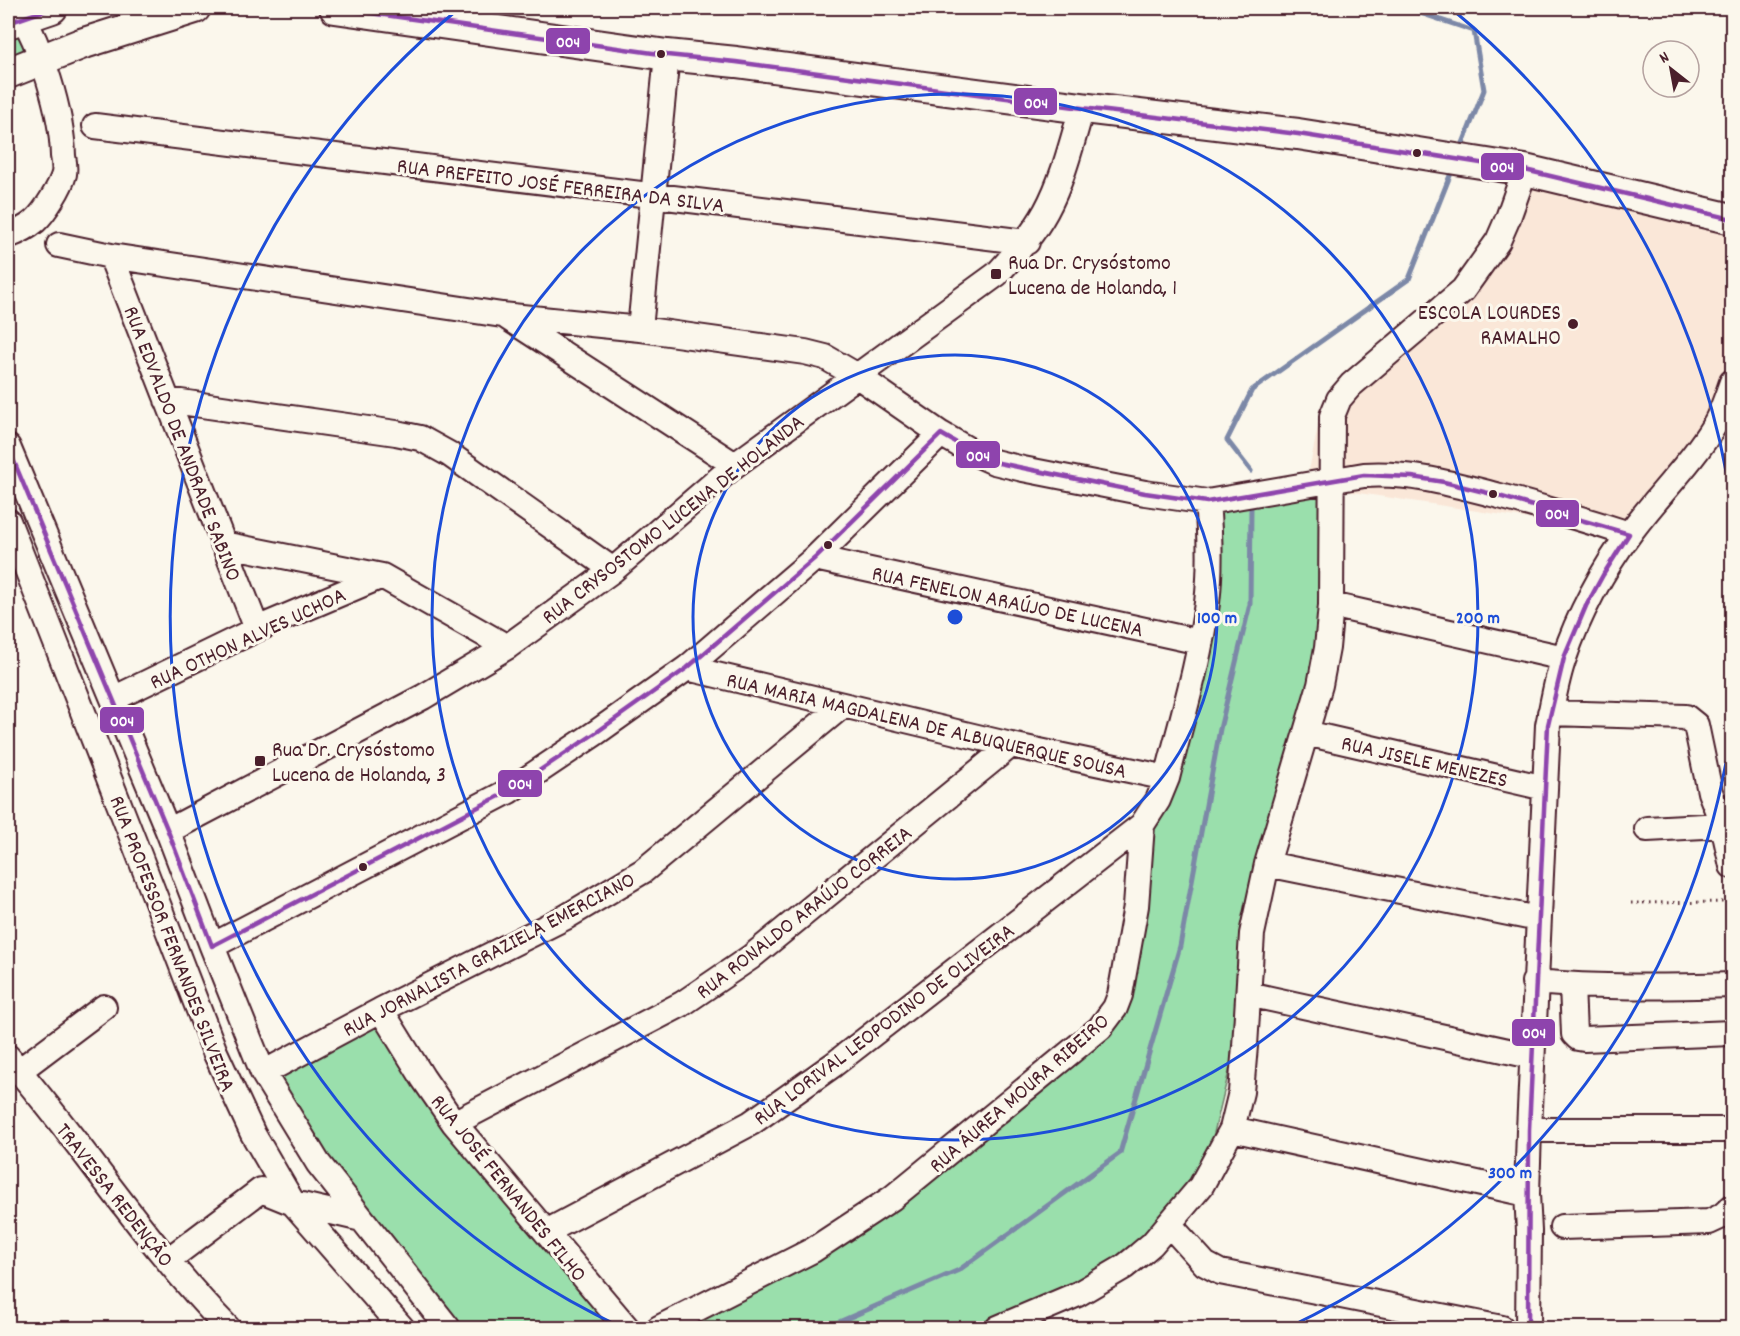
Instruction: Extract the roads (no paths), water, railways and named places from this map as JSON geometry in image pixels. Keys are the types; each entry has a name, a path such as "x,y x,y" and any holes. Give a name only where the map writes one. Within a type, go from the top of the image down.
{"main road":[{"path":"8,73 81,44 195,8"},
{"path":"335,8 667,55 1298,134 1406,150 1525,170 1732,219"}],"street":[{"path":"8,236 36,220 59,188 64,173 63,139 57,106 25,14"},
{"path":"639,329 667,55"},
{"name":"RUA CRYSOSTOMO LUCENA DE HOLANDA","path":"168,831 423,697 507,647 613,570 735,465 997,274 1027,242 1051,201 1082,108"},
{"name":"RUA PREFEITO JOSÉ FERREIRA DA SILVA","path":"95,126 1027,242"},
{"path":"998,1329 1078,1294 1124,1268 1152,1244 1201,1186 1232,1129 1241,1092 1252,934 1267,864 1320,685 1327,648 1330,604 1332,416 1339,399 1351,385 1463,290 1498,241 1525,170"},
{"path":"59,245 111,256 502,315 639,329 805,352 825,357 856,375 941,434 994,462 1144,494 1207,502 1332,480 1381,474 1417,476 1562,512 1629,534"},
{"name":"RUA EDVALDO DE ANDRADE SABINO","path":"111,256 256,629"},
{"path":"502,315 735,465"},
{"path":"1528,1329 1528,1130 1534,981 1550,713 1564,658 1586,606 1629,534 1716,423 1732,382"},
{"path":"167,400 420,438 449,454 613,570"},
{"path":"212,946 509,791 687,668 815,558 941,434"},
{"path":"8,447 168,831 263,1073 318,1163 448,1329"},
{"name":"RUA ÁUREA MOURA RIBEIRO","path":"659,1329 813,1250 892,1198 1100,1028 1115,1008 1120,995 1136,906 1142,825 1158,800 1167,778 1200,642 1207,603 1210,566 1207,502"},
{"name":"RUA PROFESSOR FERNANDES SILVEIRA","path":"8,521 215,1052 253,1134 293,1203 402,1329"},
{"path":"223,544 382,576 507,647"},
{"name":"RUA FENELON ARAÚJO DE LUCENA","path":"815,558 1200,642"},
{"name":"RUA OTHON ALVES UCHOA","path":"113,699 256,629 382,576"},
{"path":"1330,604 1564,658"},
{"name":"RUA MARIA MAGDALENA DE ALBUQUERQUE SOUSA","path":"687,668 1011,745 1167,778"},
{"name":"RUA JORNALISTA GRAZIELA EMERCIANO","path":"263,1073 381,1010 566,917 643,871 842,706"},
{"path":"1550,713 1686,717 1691,720 1696,725 1710,792 1723,825 1732,866"},
{"name":"RUA JISELE MENEZES","path":"1306,733 1545,788"},
{"name":"RUA RONALDO ARAÚJO CORREIA","path":"454,1123 682,1004 709,987 751,957 1011,745"},
{"name":"RUA LORIVAL LEOPODINO DE OLIVEIRA","path":"546,1232 751,1123 833,1065 1142,825"},
{"path":"1647,829 1723,825"},
{"path":"1267,864 1538,919"},
{"path":"1534,981 1628,987 1732,985"},
{"path":"1572,985 1574,1034 1578,1038 1732,1033"},
{"path":"1248,994 1531,1056"},
{"path":"13,1064 104,1007"},
{"name":"RUA JOSÉ FERNANDES FILHO","path":"381,1010 454,1123 627,1329"},
{"name":"TRAVESSA REDENÇÃO","path":"13,1064 67,1130 138,1226 228,1329"},
{"path":"1232,1129 1527,1194"},
{"path":"1528,1130 1732,1130"},
{"path":"168,1260 261,1190 293,1203 362,1220"},
{"path":"1562,1227 1709,1222 1722,1216 1732,1207"},
{"path":"1169,1224 1204,1264 1220,1272 1502,1329"}],"waterway":[{"path":"1405,8 1474,31 1484,90 1460,151"},
{"path":"1251,471 1227,440 1252,390 1409,279 1453,168"},
{"path":"825,1328 959,1270 1120,1153 1180,946 1220,729 1250,604 1251,508"}],"place":[{"name":"Rua Dr. Crysóstomo Lucena de Holanda, 1","path":"996,274"},
{"name":"ESCOLA LOURDES RAMALHO","path":"1573,324"},
{"name":"Rua Dr. Crysóstomo Lucena de Holanda, 3","path":"260,761"}]}
